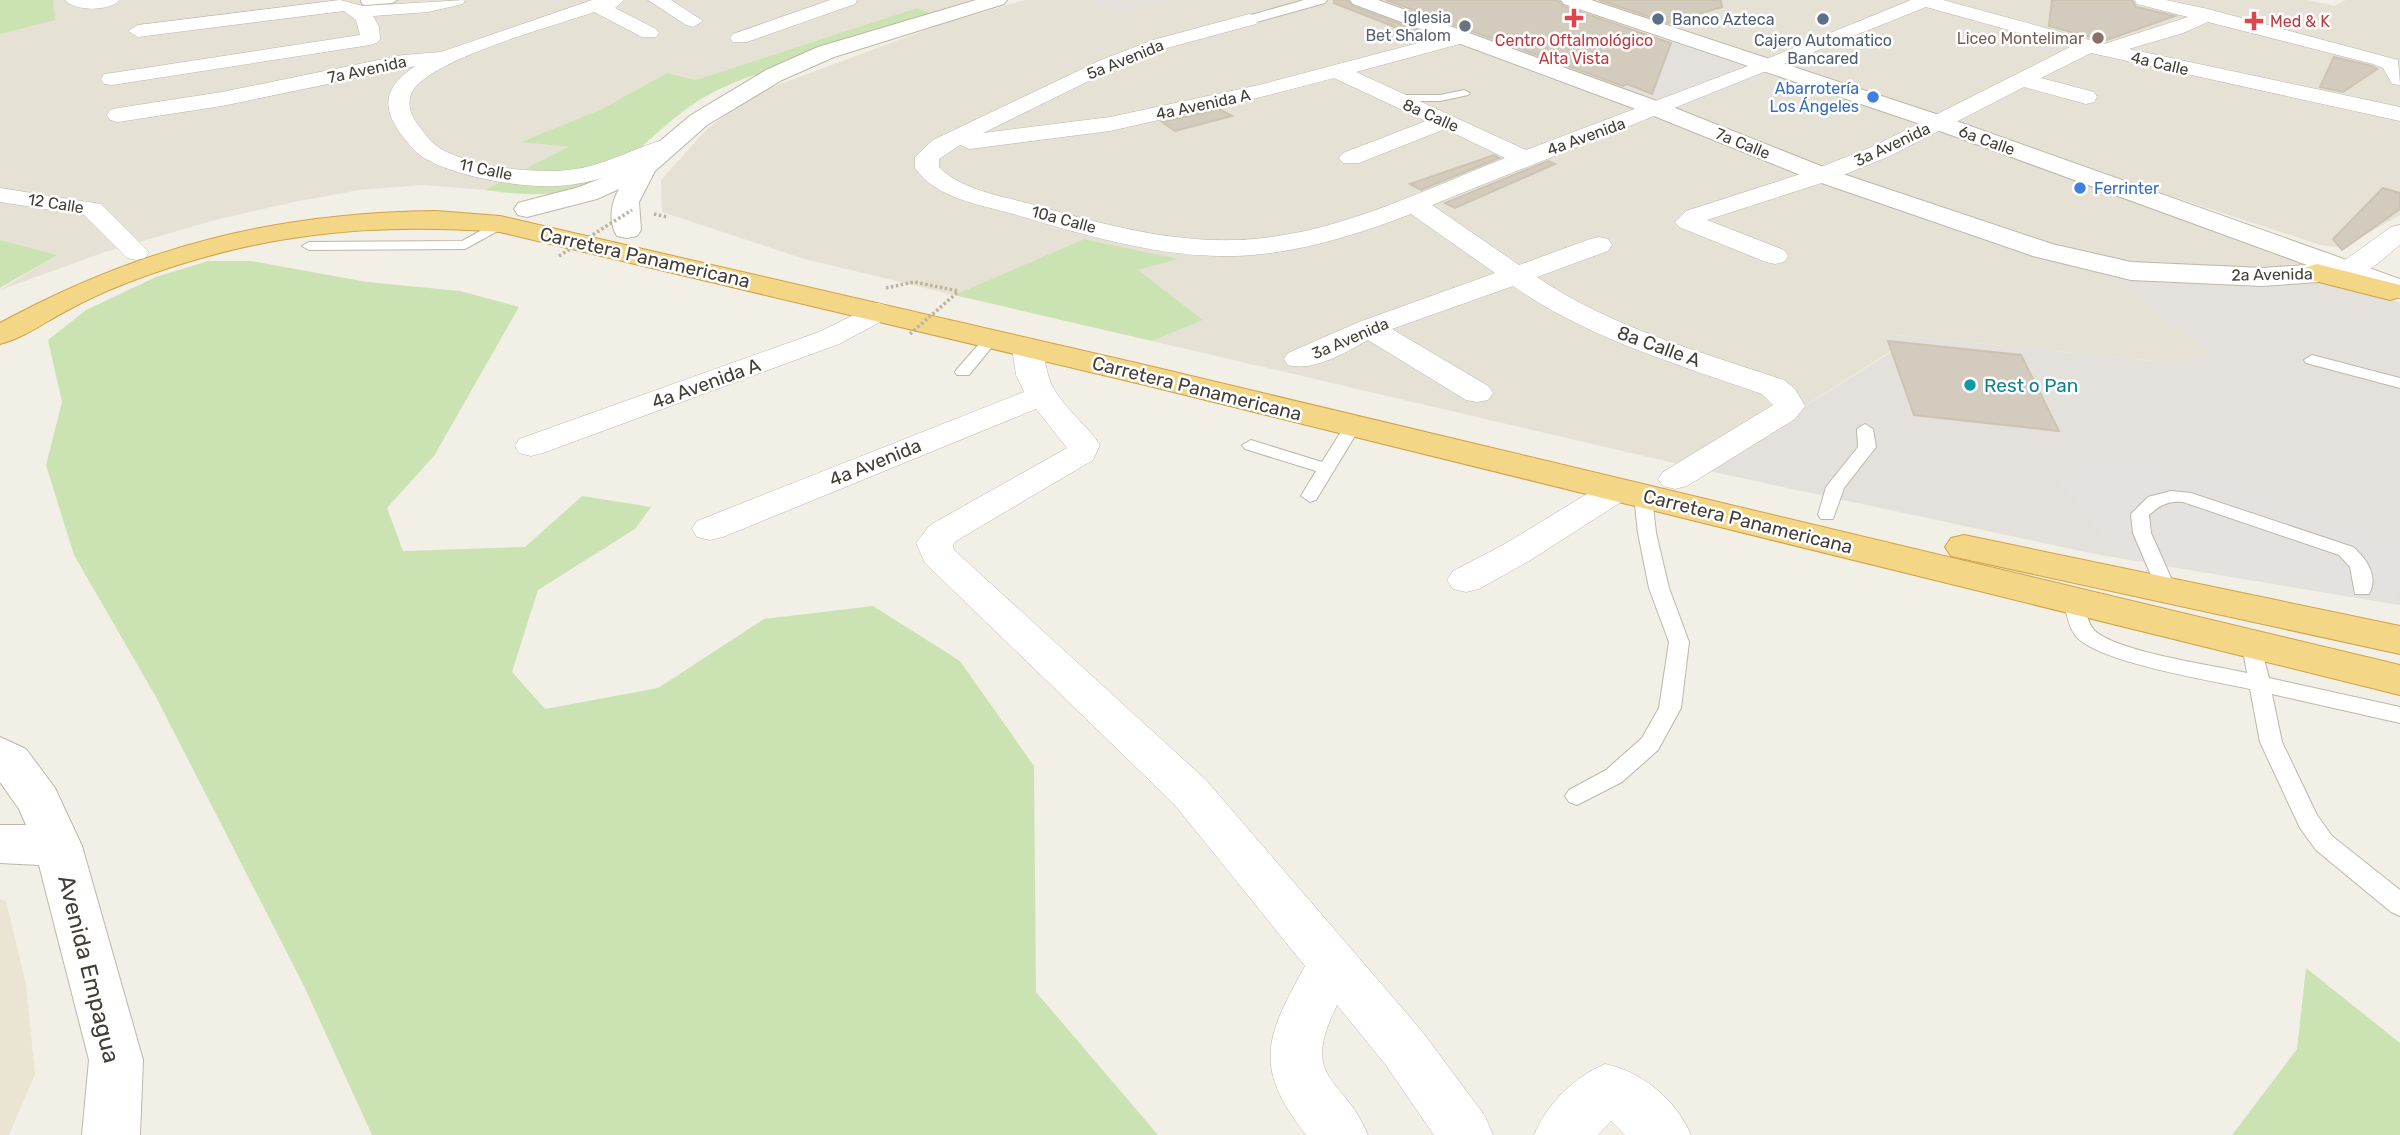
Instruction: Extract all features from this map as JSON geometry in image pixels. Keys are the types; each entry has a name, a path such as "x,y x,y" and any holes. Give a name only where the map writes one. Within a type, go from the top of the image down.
{"highway":[{"name":"Carretera Panamericana","path":"0,311 46,288 136,252 240,222 341,205 436,200 1297,392 1942,542 2400,640"},
{"name":"Carretera Panamericana","path":"0,335 46,310 121,276 234,241 334,222 384,217 461,219 514,216 630,220 991,339 2400,680"},
{"path":"2348,271 2397,292"},
{"path":"2317,273 2397,292"},
{"path":"2333,624 2400,631"}],"street":[{"path":"74,1 111,0"},
{"path":"138,31 340,5 428,6 456,0"},
{"path":"612,0 602,9 649,33"},
{"name":"7a Avenida","path":"118,115 222,99 403,61 444,58 558,29 612,0"},
{"path":"657,0 693,21"},
{"path":"740,38 848,0"},
{"path":"514,216 588,193 644,167 699,120 774,75 826,52 997,0"},
{"name":"5a Avenida","path":"941,145 1108,64 1160,44 1320,0"},
{"name":"7a Calle","path":"1360,0 1657,109 1822,175 2043,250 2131,271"},
{"name":"6a Calle","path":"1571,0 1937,122 2348,271"},
{"name":"4a Avenida","path":"1238,248 1312,236 1415,205 1525,158 1772,66 1925,0"},
{"name":"4a Calle","path":"1925,0 2096,48 2400,114"},
{"path":"2144,0 2380,60 2391,64 2400,79"},
{"path":"112,79 370,39 362,7"},
{"name":"3a Avenida","path":"1775,256 1688,222 1695,216 1822,175 1882,151 2022,80 2096,48 2176,29 2208,15"},
{"name":"4a Avenida A","path":"941,145 1110,124 1261,92 1460,38"},
{"path":"407,39 444,58"},
{"name":"11 Calle","path":"444,58 417,74 405,85 398,96 397,106 399,117 423,146 447,160 530,178 556,179 619,164 667,146"},
{"name":"8a Calle","path":"1338,72 1525,158"},
{"path":"2022,80 2086,97"},
{"path":"1350,158 1446,121"},
{"name":"10a Calle","path":"941,145 927,157 927,168 939,181 968,194 1158,244 1238,248"},
{"path":"630,220 623,208 626,196 638,181 644,167"},
{"name":"12 Calle","path":"0,195 92,209 136,252"},
{"name":"8a Calle A","path":"1415,205 1556,303 1650,345 1761,382 1784,396 1789,406 1784,412 1675,479"},
{"path":"2348,271 2400,233"},
{"name":"3a Avenida","path":"1299,359 1369,328 1599,245"},
{"name":"2a Avenida","path":"2131,271 2262,277 2348,271"},
{"name":"4a Avenida A","path":"531,446 829,338 867,320 880,301"},
{"path":"1369,328 1477,393"},
{"path":"1027,348 1026,361 1041,396 1084,445 1081,453 943,533 934,543 938,555 1190,792 1403,1046 1466,1135"},
{"name":"4a Avenida","path":"710,529 1041,396"},
{"path":"1466,580 1630,493"},
{"name":"Avenida Empagua","path":"0,754 10,761 39,801 58,846 116,1060 111,1135"},
{"path":"0,845 58,846"},
{"path":"1325,1115 1295,1066 1301,1027 1333,963"},
{"path":"1561,1135 1605,1089 1619,1092 1664,1135"}],"lane":[{"path":"362,7 393,0"},
{"path":"1392,98 1440,98 1464,93"},
{"path":"309,246 465,245 514,216"},
{"path":"963,372 991,339"},
{"path":"2312,360 2400,383"},
{"path":"1310,496 1353,426"},
{"path":"1827,515 1826,501 1832,490 1867,447 1865,429"},
{"path":"1251,445 1327,468"},
{"path":"1577,796 1614,776 1650,744 1670,708 1679,642 1659,588 1647,533 1630,493"},
{"path":"2166,589 2142,533 2140,514 2152,501 2166,496 2185,497 2346,551 2358,561 2363,571 2362,589"},
{"path":"2073,599 2083,632 2100,644 2124,653 2400,715"},
{"path":"2252,645 2271,742 2308,821 2324,843 2400,905"}],"path":[{"path":"559,256 630,220"},
{"path":"880,301 898,283 920,281 959,291 910,334"}],"shaded area":[{"path":"0,0 987,0 933,14 917,8 694,80 667,73 600,110 523,142 569,147 485,190 422,185 359,190 294,202 215,220 105,252 0,290 56,255 0,240"},
{"path":"1025,0 1090,0 1120,13 1175,0 1373,0 1673,111 1769,74 1952,135 2348,279 2236,287 2111,277 2213,355 2163,362 1886,334 1891,351 1704,470 1152,341 1203,320 1137,270 1176,259 1084,239 954,295 801,258 662,212 661,180 706,130 739,104 767,89 939,25"},
{"path":"1090,0 1175,0 1120,13"},
{"path":"1373,0 1546,0 1769,74 1673,112"},
{"path":"1573,0 2308,0 2334,6 2346,0 2400,0 2400,215 2342,248 2320,245"},
{"path":"2109,276 2236,287 2348,279 2400,303 2400,605 2095,554 1704,470 1891,352 1885,334 2162,362 2213,355"},
{"path":"2113,459 2207,472 2400,543 2400,583 2394,604 2119,558 2051,471"},
{"path":"0,899 6,901 26,984 35,1074 9,1135 0,1135"}],"green space":[{"path":"0,0 53,0 55,20 0,34"},
{"path":"917,8 933,14 757,74 708,95 681,113 621,163 586,184 550,193 485,190 568,147 521,142 600,110 667,73 695,80"},
{"path":"1084,239 1178,259 1138,270 1203,320 1152,341 954,295"},
{"path":"0,240 57,255 0,288"},
{"path":"208,261 251,261 367,282 460,291 519,307 434,456 387,508 403,551 525,547 582,496 651,507 635,529 538,590 512,672 545,709 658,688 764,619 873,606 960,661 1034,766 1036,992 1158,1135 372,1135 304,986 156,697 74,555 46,465 62,402 48,340 86,310 156,277"},
{"path":"2306,968 2400,1043 2400,1135 2232,1135 2297,1049"}],"building":[{"path":"1334,0 1347,0 1352,6 1433,36 1425,39 1334,3"},
{"path":"1386,0 1558,0 1563,6 1671,43 1652,94 1627,84 1623,86"},
{"path":"1599,0 1721,0 1722,7 1668,23"},
{"path":"2052,0 2132,0 2136,7 2175,16 2104,41 2049,26"},
{"path":"2334,57 2377,69 2343,92 2320,87"},
{"path":"1219,109 1232,116 1175,131 1162,122"},
{"path":"1494,155 1499,158 1421,190 1410,184"},
{"path":"1548,161 1555,164 1455,208 1445,203"},
{"path":"2383,188 2400,193 2400,209 2342,250 2333,239"},
{"name":"Rest o Pan","path":"1888,341 2021,355 2059,431 1914,415"}],"place":[{"name":"Centro Oftalmológico Alta Vista","path":"1574,18"},
{"name":"Banco Azteca","path":"1658,19"},
{"name":"Cajero Automatico Bancared","path":"1823,19"},
{"name":"Med & K","path":"2254,21"},
{"name":"Iglesia Bet Shalom","path":"1465,26"},
{"name":"Liceo Montelimar","path":"2098,38"},
{"name":"Abarrotería Los Ángeles","path":"1873,97"},
{"name":"Ferrinter","path":"2080,188"},
{"name":"Rest o Pan","path":"1970,385"}]}
